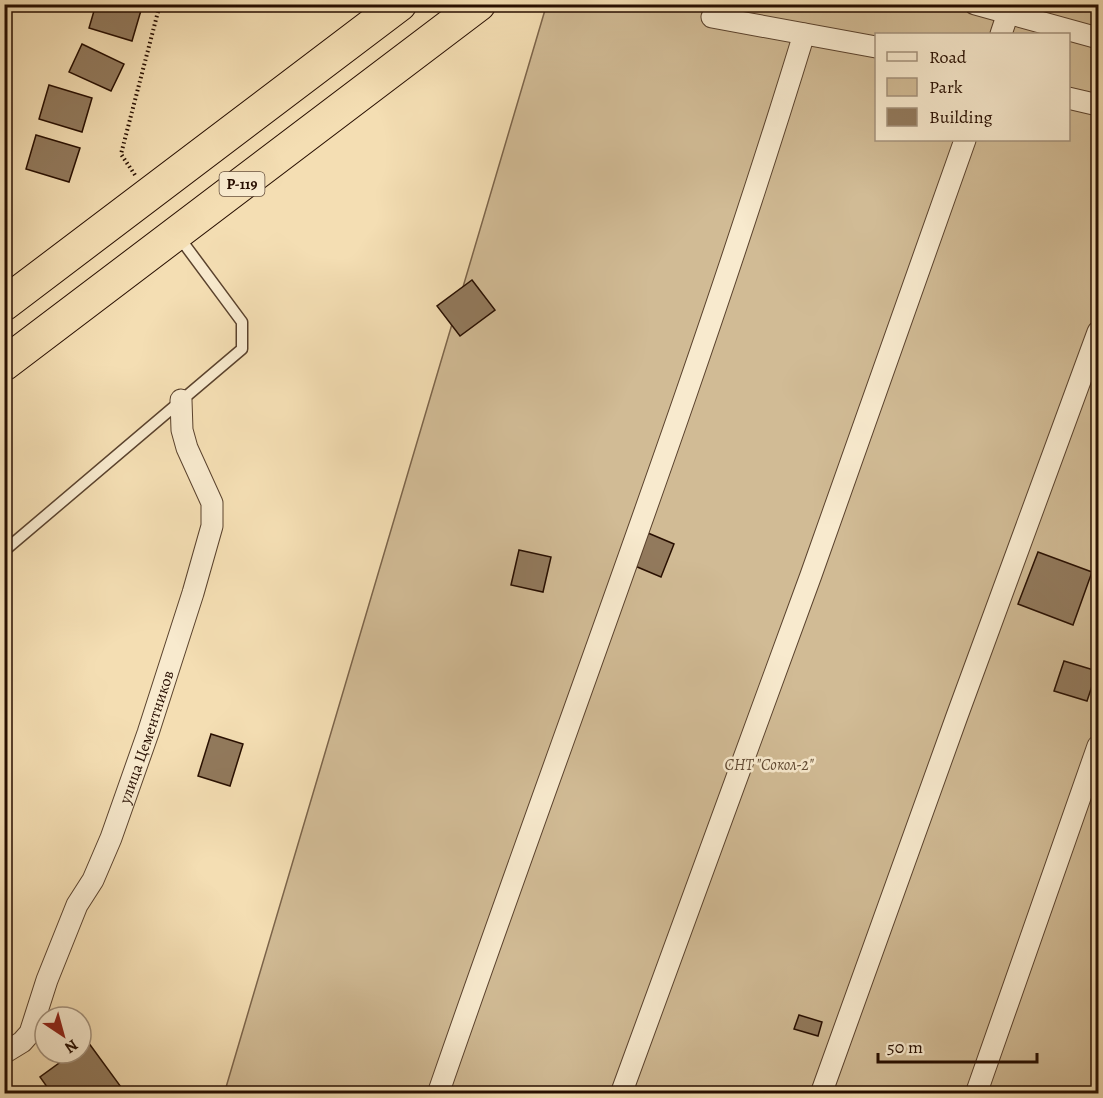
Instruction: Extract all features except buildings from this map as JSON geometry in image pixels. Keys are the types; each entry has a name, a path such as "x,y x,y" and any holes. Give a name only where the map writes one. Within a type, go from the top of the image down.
{"highway":[{"name":"Р-119","path":"4,304 400,4"},
{"name":"Р-119","path":"4,364 479,4"}],"street":[{"path":"975,4 1012,7 1098,38"},
{"path":"1001,33 1012,7"},
{"path":"712,17 875,47"},
{"path":"438,1094 512,879 684,399 764,166 804,34"},
{"path":"1070,98 1098,105"},
{"path":"621,1094 811,575 965,141"},
{"path":"821,1094 952,727 1098,332"},
{"name":"улица Цементников","path":"4,1053 22,1042 30,1033 47,980 77,905 93,880 111,838 148,734 212,526 212,503 187,448 182,430 181,400"},
{"path":"976,1094 1098,746"}],"lane":[{"path":"4,550 242,349 242,322 176,234"}],"path":[{"path":"149,195 121,154 160,4"}],"green space":[{"name":"СНТ \"Сокол-2\"","path":"552,4 1098,5 1098,1093 224,1094 545,10"}]}
